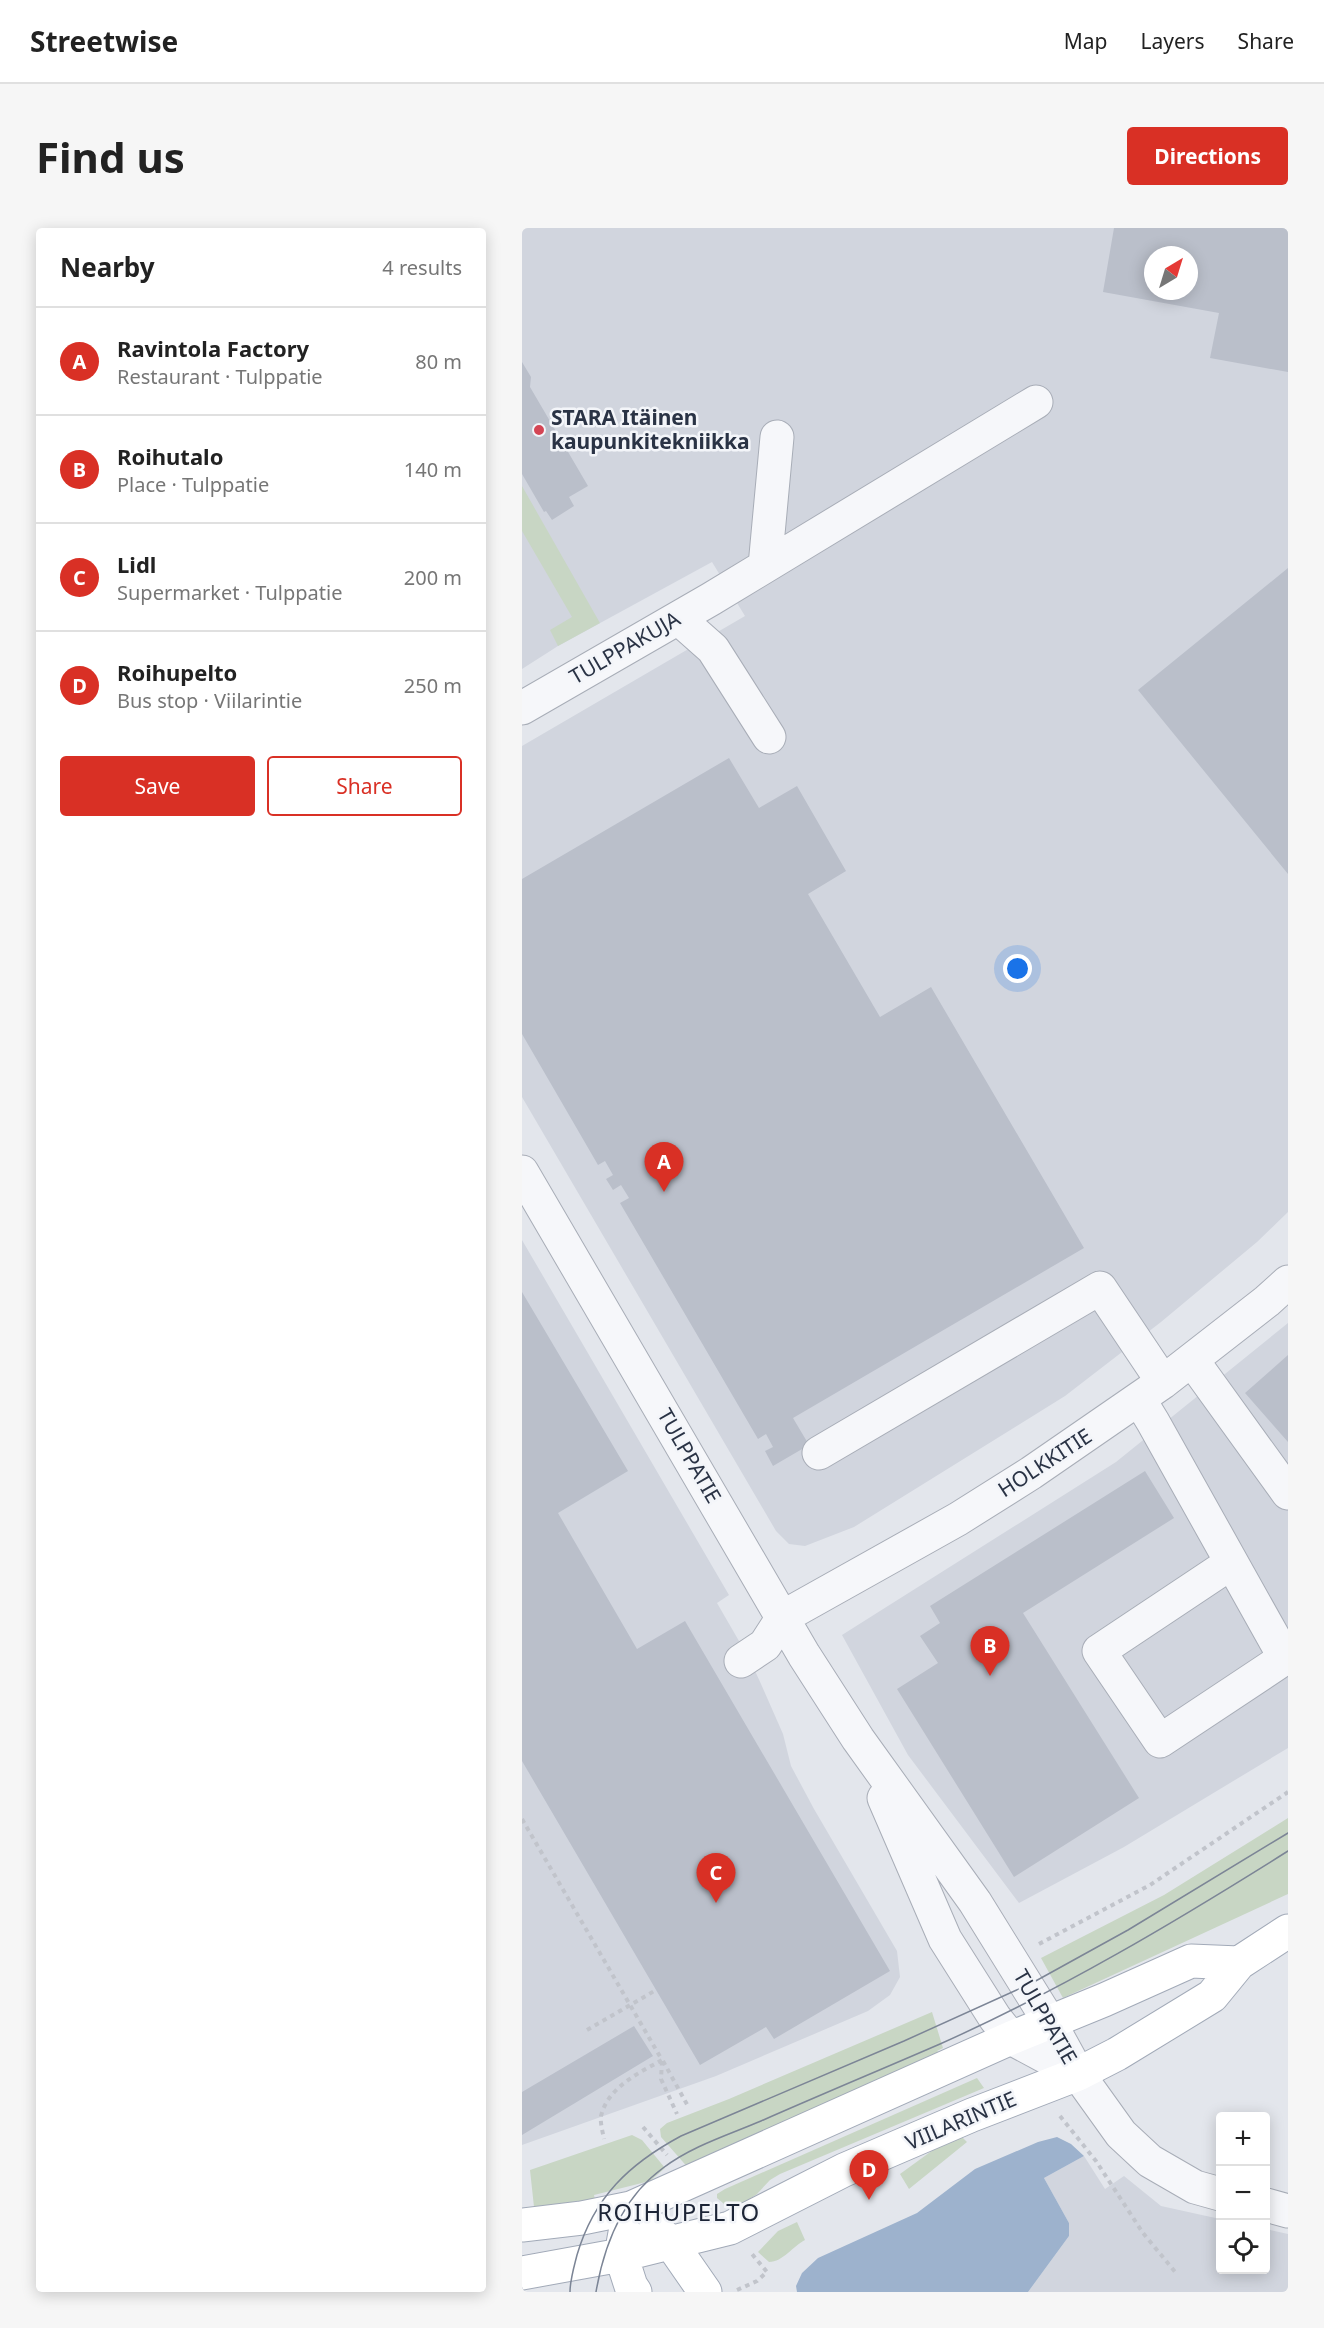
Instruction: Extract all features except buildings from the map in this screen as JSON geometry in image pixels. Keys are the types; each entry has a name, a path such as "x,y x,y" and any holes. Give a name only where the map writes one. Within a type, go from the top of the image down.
{"main road":[{"name":"VIILARINTIE","path":"522,2273 621,2254 730,2228 844,2170 972,2115 1078,2074 1136,2043 1212,1996 1239,1963 1288,1931"},
{"path":"522,2225 582,2218 631,2208 1011,2038 1191,1961 1239,1963"},
{"path":"631,2208 671,2243 705,2292"},
{"path":"631,2208 621,2254 635,2292"}],"street":[{"name":"TULPPAKUJA","path":"522,708 729,588 1036,402"},
{"path":"765,566 777,436"},
{"path":"678,618 713,649 769,737"},
{"name":"TULPPATIE","path":"522,1172 804,1655 858,1739 975,1902 1050,2023 1078,2074"},
{"name":"HOLKKITIE","path":"783,1617 967,1513 1031,1473 1192,1360 1267,1301 1288,1281"},
{"path":"819,1453 1100,1288 1151,1390 1231,1563 1285,1658 1160,1741 1099,1651 1231,1563"},
{"path":"1192,1360 1288,1493"},
{"path":"741,1661 765,1645 783,1617"},
{"name":"TULPPATIE","path":"858,1739 945,1939 966,1975 1011,2038 1078,2074"},
{"path":"1078,2074 1121,2134 1150,2161 1195,2187 1216,2192"},
{"path":"1270,2206 1288,2211"}],"path":[{"path":"1032,1947 1150,1885 1288,1792"},
{"path":"522,1819 689,2108"},
{"path":"587,2030 656,1990"},
{"path":"662,2060 661,2079 677,2114"},
{"path":"604,2139 601,2117 611,2097 626,2081 662,2060"},
{"path":"1057,2114 1096,2161 1143,2233 1176,2273"},
{"path":"731,2292 757,2280 767,2272"}],"shaded area":[{"path":"522,228 1288,228 1288,1212 1257,1242 1161,1322 1065,1396 854,1527 805,1546 789,1544 776,1531 522,1097 522,746 745,616 712,562 558,646 522,669"},
{"path":"522,1240 729,1595 717,1603 761,1684 783,1734 791,1766 897,1951 900,1977 890,1995 868,2011 716,2076 522,2145"},
{"path":"1288,1323 1288,1748 1124,1847 1019,1903 908,1755 842,1635 1116,1462"},
{"path":"1084,2156 1105,2189 1124,2176 1161,2206 1216,2218 1216,2274 1270,2274 1270,2230 1288,2234 1288,2292 1028,2292 1069,2236 1069,2223 1044,2178"}],"green space":[{"path":"522,486 600,623 558,646 550,630 572,617 522,531"},
{"path":"1288,1818 1288,1894 1063,1998 1041,1958 1164,1895"},
{"path":"932,2012 943,2048 937,2051 942,2054 690,2170 661,2137 660,2129 667,2123 729,2099"},
{"path":"977,2078 984,2088 780,2174 741,2205 730,2209 717,2198 717,2194 725,2189"},
{"path":"632,2135 642,2140 665,2168 650,2181 594,2195 595,2199 534,2207 530,2170"},
{"path":"961,2136 967,2142 909,2189 900,2174 933,2150"},
{"path":"797,2222 805,2240 783,2257 769,2262 758,2252 778,2231"}],"water":[{"path":"1057,2137 1071,2144 1084,2156 1044,2178 1069,2223 1069,2236 1028,2292 797,2292 796,2286 802,2273 818,2258 917,2213 975,2169 1038,2142"}],"tram line":[{"path":"570,2292 577,2255 593,2216 616,2184 645,2158 662,2147 681,2136 904,2041 1032,1983 1128,1930 1288,1833"},
{"path":"596,2292 610,2240 626,2208 649,2180 674,2160 710,2141 940,2044 1030,2001 1160,1929 1288,1851"}],"place":[{"name":"STARA Itäinen kaupunkitekniikka","path":"539,430"},
{"name":"Ravintola Factory","path":"664,1192"},
{"name":"Roihutalo","path":"990,1676"},
{"name":"Lidl","path":"716,1903"},
{"name":"Roihupelto","path":"869,2200"}],"district":[{"name":"ROIHUPELTO","path":"679,2213"}]}
